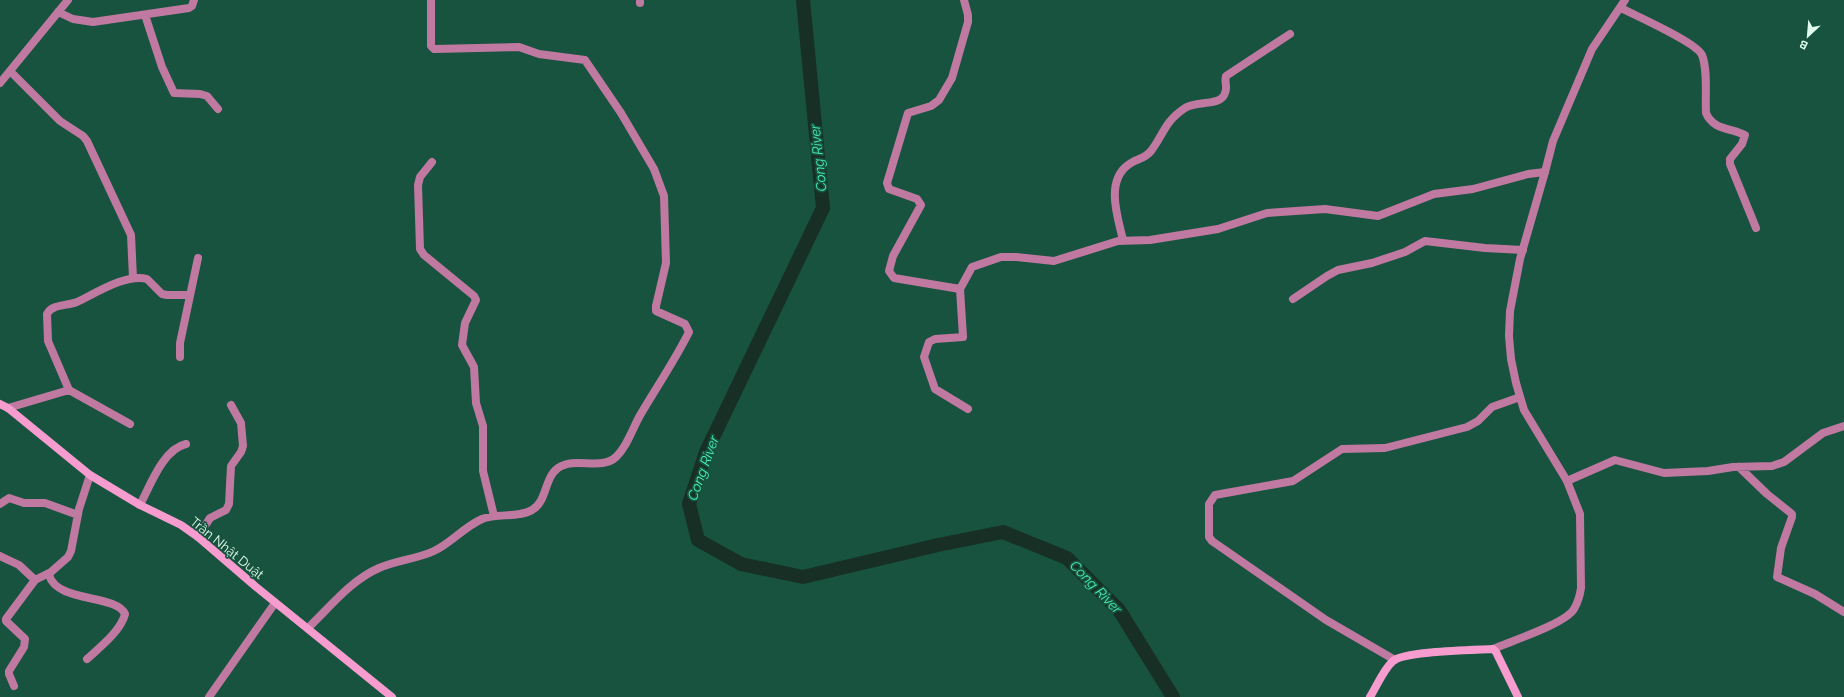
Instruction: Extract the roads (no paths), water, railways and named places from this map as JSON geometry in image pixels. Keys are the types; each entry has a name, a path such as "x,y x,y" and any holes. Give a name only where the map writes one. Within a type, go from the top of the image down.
{"main road":[{"name":"Trần Nhật Duật","path":"0,404 8,408 90,475 140,505 181,525 198,537 276,603 392,697"},
{"path":"1370,697 1389,665 1395,660 1435,652 1493,649 1496,652 1518,697"}],"street":[{"path":"1,79 10,71 68,0"},
{"path":"58,12 73,19 93,22 189,8 192,6 194,0"},
{"path":"308,628 358,580 369,572 434,551 473,523 494,516 527,513 533,510 538,504 552,474 564,465 605,462 617,457 641,413 671,366 689,332 685,324 656,311 666,263 664,196 656,172 621,113 586,60 539,54 519,47 434,49 431,46 431,0"},
{"path":"960,289 894,278 889,271 893,256 921,205 917,199 889,189 887,183 908,113 935,104 952,78 968,22 968,15 964,0"},
{"path":"1493,649 1563,619 1574,610 1579,600 1581,588 1581,523 1578,505 1567,480 1533,428 1524,410 1511,359 1509,336 1510,311 1522,250 1546,172 1553,140 1592,49 1625,0"},
{"path":"1620,8 1687,42 1701,53 1704,62 1706,113 1708,119 1719,126 1745,135 1742,144 1730,159 1730,164 1756,228"},
{"path":"145,15 162,68 174,94 200,94 207,96 218,109"},
{"path":"1123,240 1116,206 1115,192 1117,181 1121,172 1128,165 1150,153 1164,128 1183,109 1198,102 1217,102 1222,99 1225,94 1226,76 1290,34"},
{"path":"10,71 60,120 78,132 87,141 131,235 133,278"},
{"path":"432,162 420,177 418,185 419,244 424,255 474,296 476,300 464,323 462,345 474,367 476,404 483,426 483,471 494,516"},
{"path":"968,409 935,388 924,357 929,342 935,339 963,337 960,289 972,268 1001,257 1054,261 1123,240 1150,240 1218,229 1267,213 1325,209 1378,216 1434,194 1473,189 1528,174 1546,172"},
{"path":"1292,299 1338,270 1372,263 1405,252 1425,241 1485,248 1522,250"},
{"path":"180,356 180,343 198,258"},
{"path":"130,424 69,390 48,341 46,314 52,308 78,301 99,290 133,278 147,279 162,294 167,296 190,295"},
{"path":"8,408 69,390"},
{"path":"1395,660 1326,620 1212,541 1209,537 1209,504 1211,499 1215,495 1293,481 1342,449 1385,448 1467,427 1478,421 1492,407 1520,397"},
{"path":"198,537 210,518 226,510 229,504 230,466 241,452 243,446 241,423 231,405"},
{"path":"1567,480 1614,460 1664,472 1708,471 1739,467 1778,465 1823,433 1844,426"},
{"path":"140,505 161,465 174,450 179,446 186,444"},
{"path":"1739,467 1767,494 1792,514 1781,548 1777,576 1815,594 1844,612"},
{"path":"14,686 9,671 24,647 25,639 6,621 6,619 35,580 51,572 68,557 71,551 78,516 90,475"},
{"path":"0,504 9,498 24,503 40,502 78,516"},
{"path":"0,556 19,565 35,580"},
{"path":"51,572 49,576 50,580 62,590 114,605 125,614 122,622 108,640 87,659"},
{"path":"209,697 276,603"}],"waterway":[{"name":"Cong River","path":"803,0 823,208 706,452 689,504 698,540 741,564 803,577 938,545 1003,532 1067,558 1119,610 1173,697"}]}
